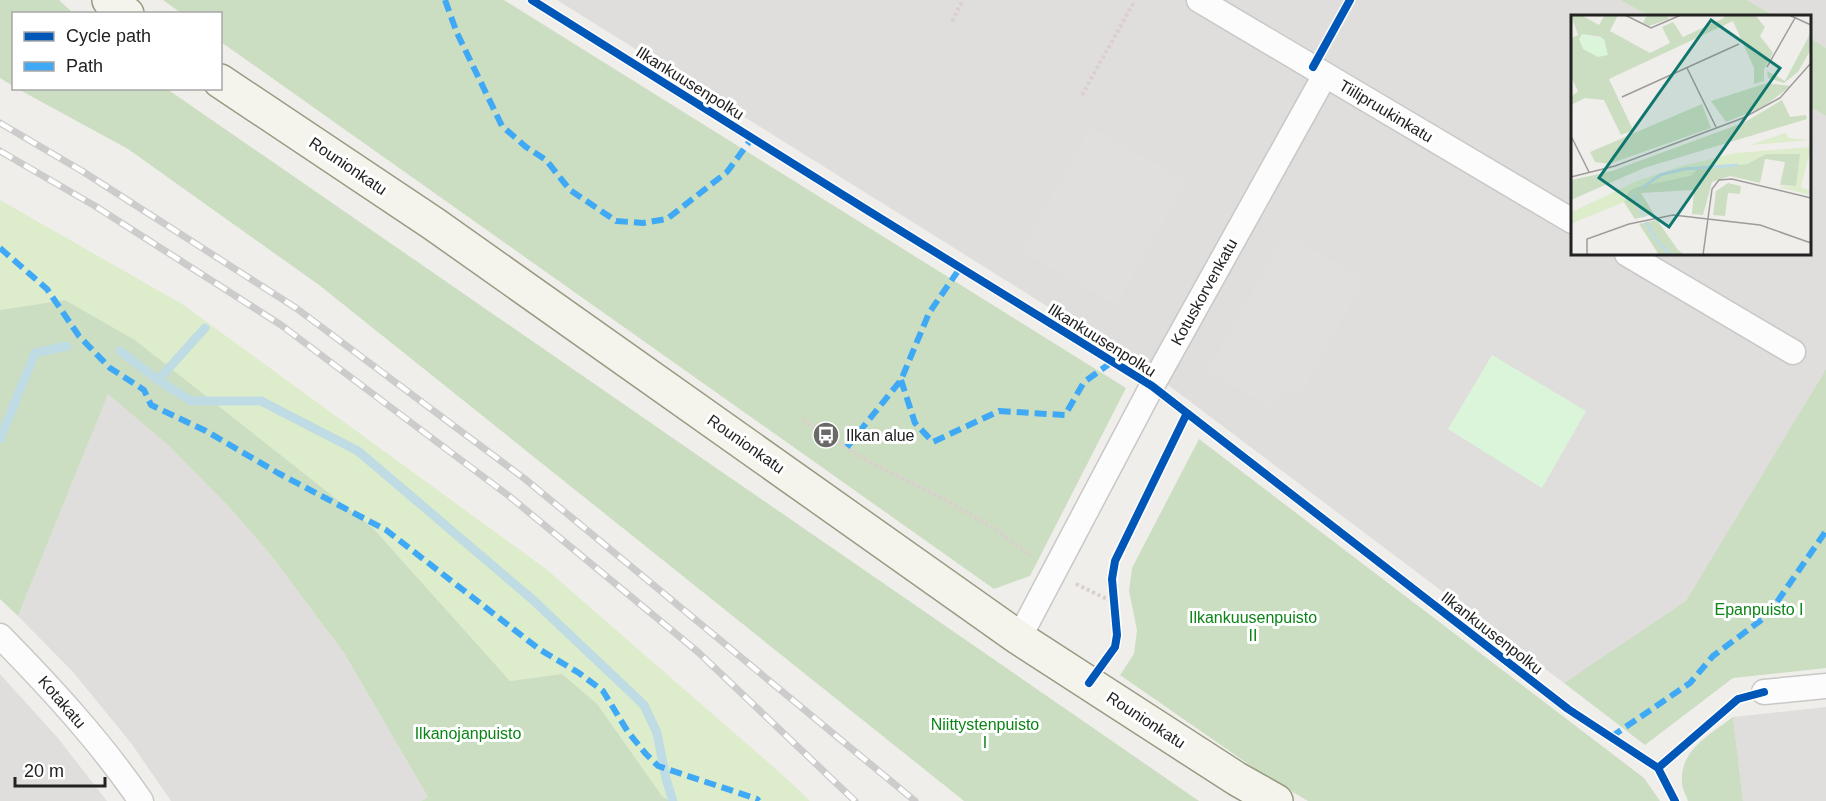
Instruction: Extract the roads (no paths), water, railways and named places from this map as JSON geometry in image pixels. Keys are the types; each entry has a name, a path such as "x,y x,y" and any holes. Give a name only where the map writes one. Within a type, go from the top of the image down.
{"main road":[{"path":"109,0 124,12"},
{"name":"Rounionkatu","path":"222,82 434,224 1019,638 1237,779 1276,801"}],"street":[{"name":"Tiilipruukinkatu","path":"1199,0 1571,220"},
{"name":"Kotuskorvenkatu","path":"1019,638 1152,387 1325,75"},
{"path":"1629,255 1793,352"},
{"name":"Kotakatu","path":"0,636 47,685 110,758 141,801"},
{"path":"1764,692 1826,686"}],"waterway":[{"path":"120,351 158,380 205,328"},
{"path":"0,439 35,353 67,346"},
{"path":"158,380 191,401 261,401 358,451 532,599 644,705 657,733 673,801"}],"railway":[{"path":"0,123 82,171 296,308 525,479 915,801"},
{"path":"0,151 95,206 281,325 509,496 698,652 855,801"}],"place":[{"name":"Ilkan alue","path":"826,435"}],"park label":[{"name":"Epanpuisto I","path":"1759,609"},
{"name":"Ilkankuusenpuisto II","path":"1253,626"},
{"name":"Ilkanojanpuisto","path":"468,733"},
{"name":"Niittystenpuisto I","path":"985,733"}]}
